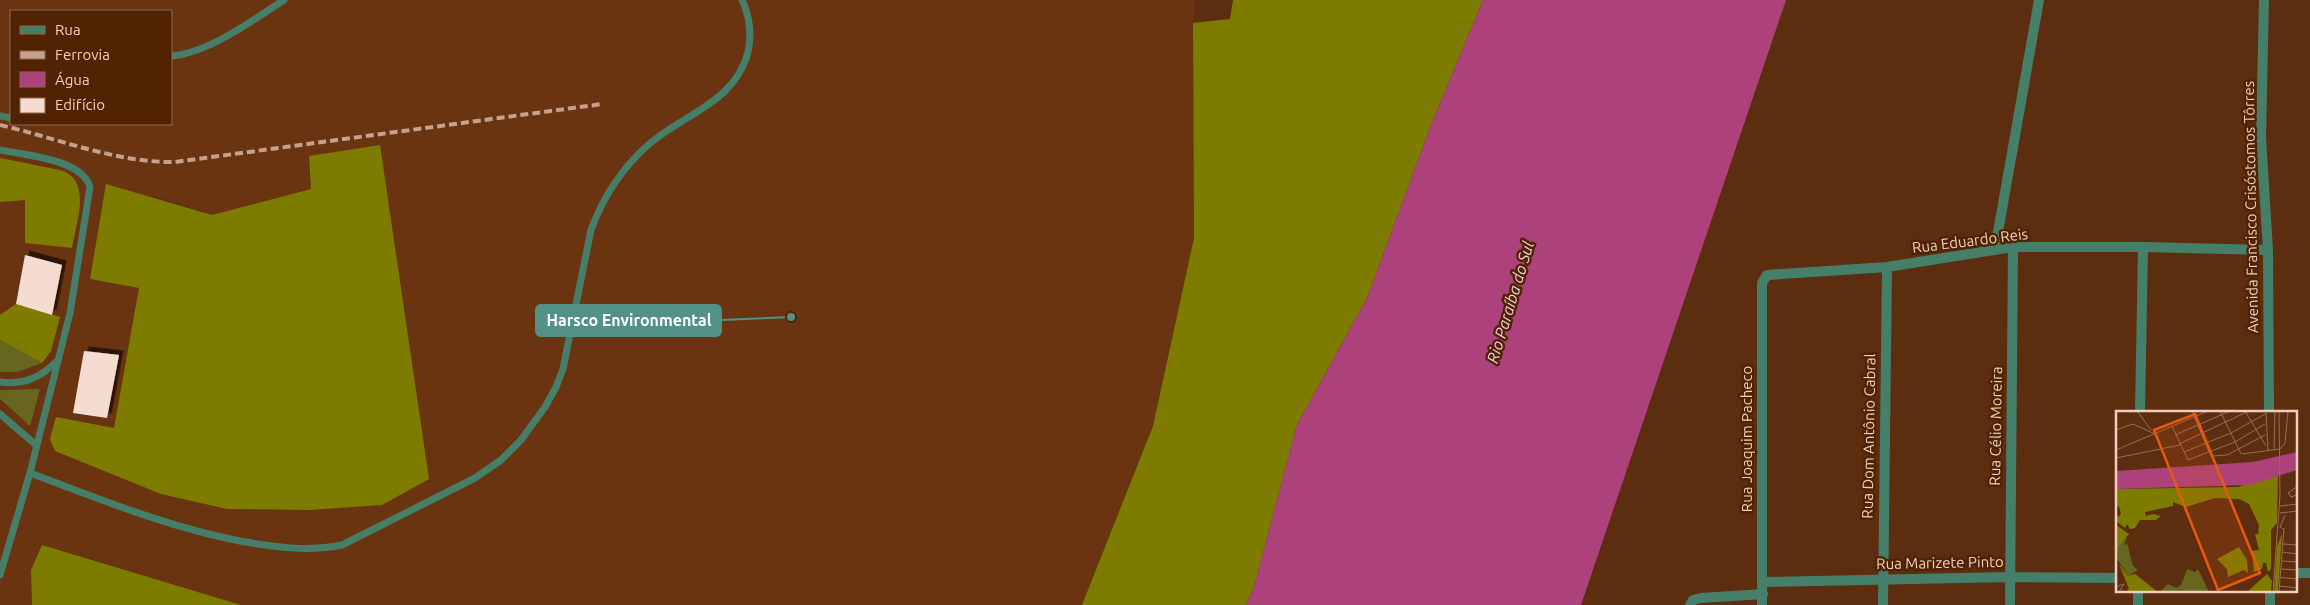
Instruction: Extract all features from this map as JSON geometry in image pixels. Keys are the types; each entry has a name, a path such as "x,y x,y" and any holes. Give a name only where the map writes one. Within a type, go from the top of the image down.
{"street":[{"path":"1995,249 2039,0"},
{"name":"Avenida Francisco Crisóstomos Tôrres","path":"2265,0 2262,137 2268,250 2269,411"},
{"name":"Rua Eduardo Reis","path":"1767,275 1887,267 2013,247 2143,247 2268,250"},
{"name":"Rua Célio Moreira","path":"2010,605 2013,247"},
{"path":"2140,411 2143,247"},
{"name":"Rua Dom Antônio Cabral","path":"1883,605 1887,267"},
{"name":"Rua Joaquim Pacheco","path":"1762,605 1762,283 1767,275"},
{"name":"Rua Marizete Pinto","path":"1762,582 2010,577 2116,578"},
{"path":"2138,592 2138,605"},
{"path":"2270,592 2270,605"},
{"path":"1690,605 1693,600 1701,598 1762,594"}],"lane":[{"path":"172,56 192,51 223,37 284,0"},
{"path":"30,473 178,527 261,545 305,549 342,545 489,470 520,440 545,407 556,388 567,349 591,230 598,212 616,180 634,158 663,132 716,101 733,84 742,70 751,33 750,20 742,0"},
{"path":"0,150 70,166 84,174 90,187 70,313 56,361 30,473 0,575"},
{"path":"0,382 18,382 35,378 56,361"},
{"path":"0,414 36,445"}],"shaded area":[{"path":"0,0 1196,0 1193,23 1194,238 1153,426 1082,605 241,605 42,545 31,570 32,605 0,605","holes":["309,157 376,505 309,510 227,509 56,417 114,429 139,288 90,279 153,196 212,215 311,189"]},
{"path":"1233,0 1483,0 1433,120 1367,298 1297,425 1254,587 1246,605 1082,605 1153,426 1194,238 1193,23 1230,19"},
{"path":"380,145 429,479 382,505 309,510 227,509 161,494 55,451 50,439 56,417 114,428 139,288 90,279 106,184 212,215 311,189 309,156"},
{"path":"0,158 60,170 70,175 76,183 80,203 72,248 25,243 25,200 0,202"},
{"path":"16,304 60,317 51,351 42,363 0,340 0,315"},
{"path":"0,340 42,363 17,372 0,372"},
{"path":"40,389 30,426 0,399 0,390"},
{"path":"42,545 241,605 32,605 31,570"}],"water":[{"name":"Rio Paraíba do Sul","path":"1483,0 1786,0 1581,605 1246,605 1254,587 1297,425 1367,298 1433,120"}],"building":[{"path":"25,255 62,265 52,315 16,304"},
{"path":"84,351 119,355 107,418 73,413"}],"railway":[{"path":"0,125 109,154 153,161 175,162 602,104"}],"place":[{"name":"Harsco Environmental","path":"791,317"}]}
